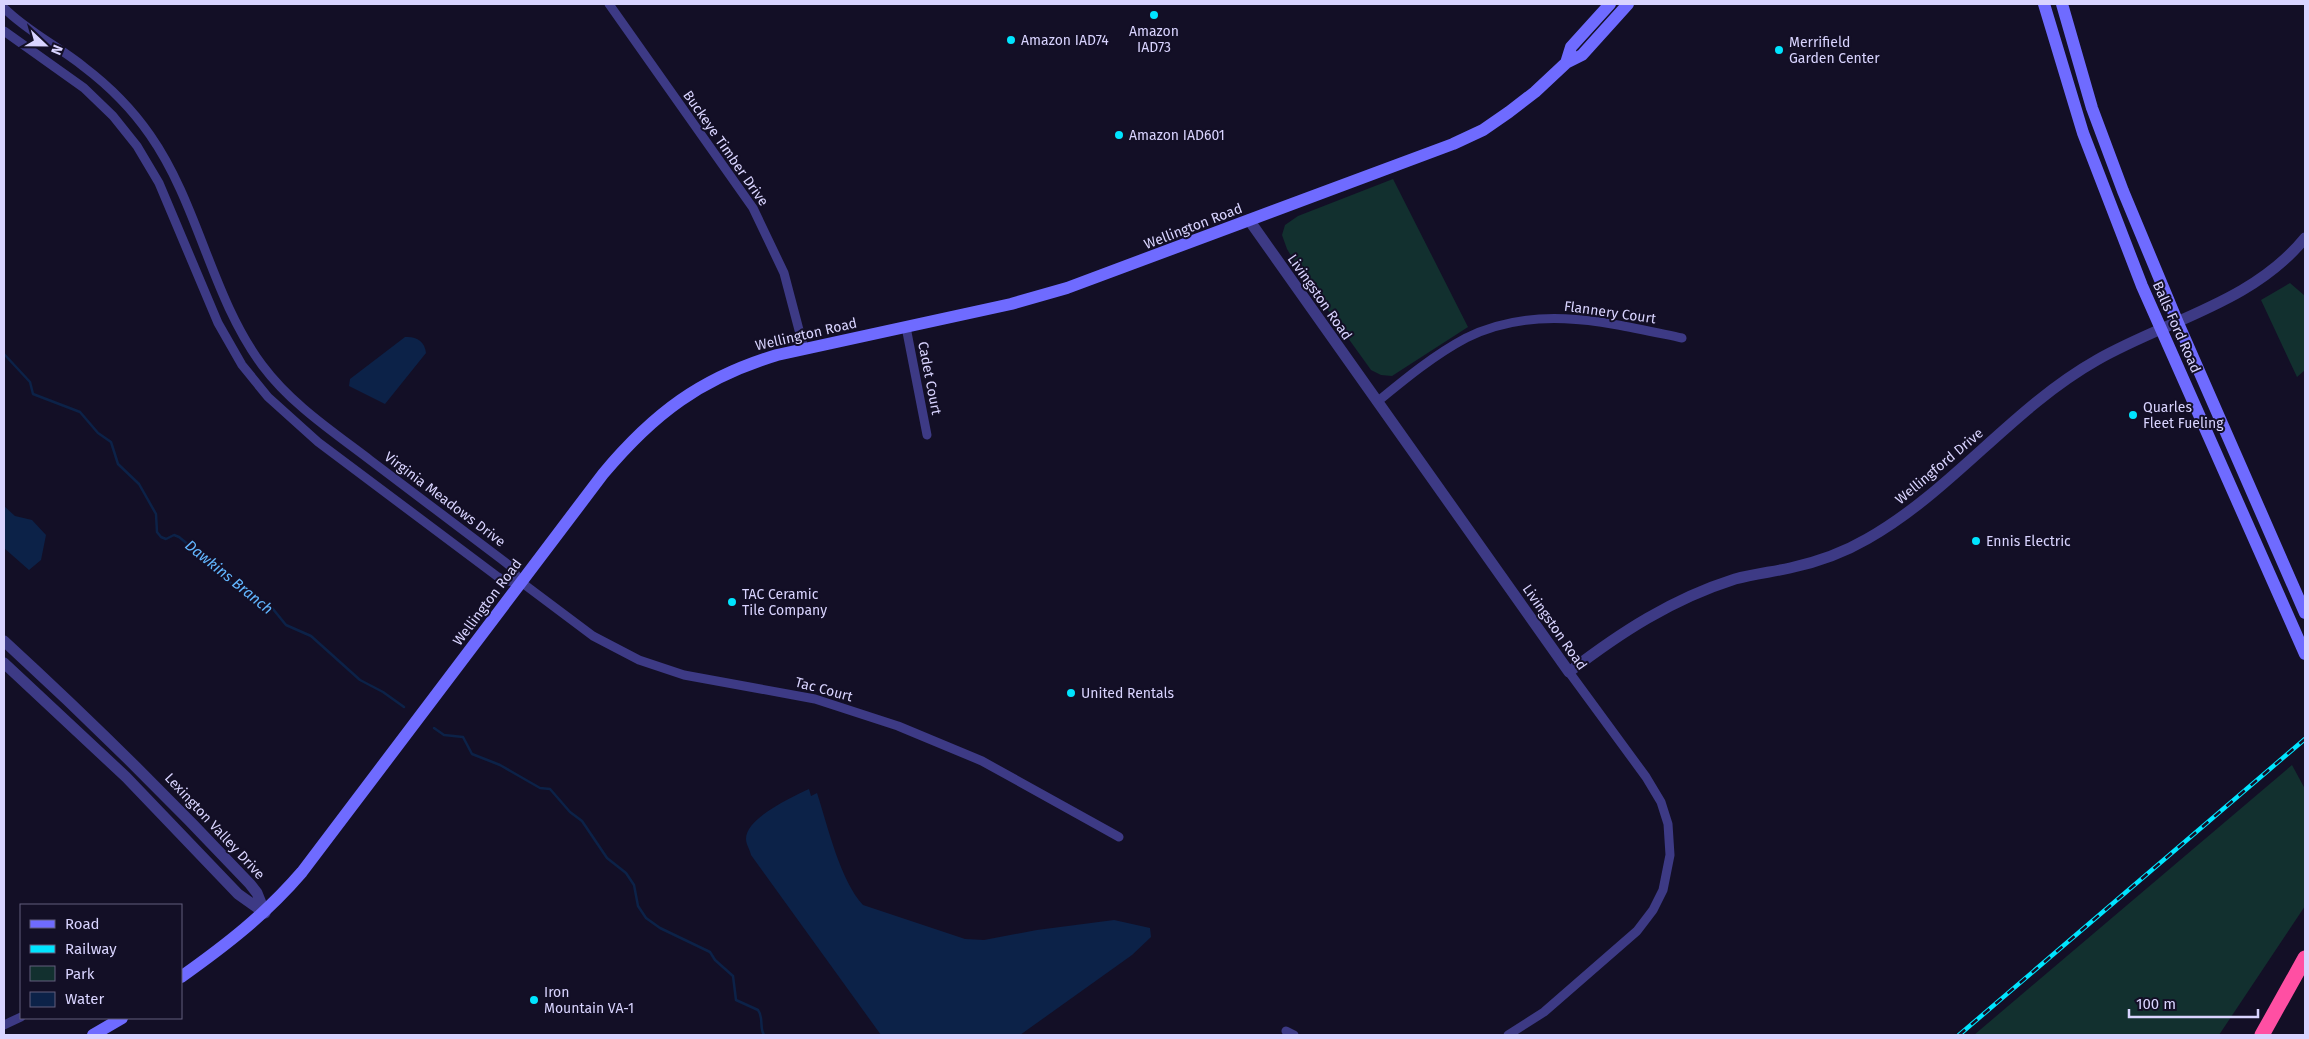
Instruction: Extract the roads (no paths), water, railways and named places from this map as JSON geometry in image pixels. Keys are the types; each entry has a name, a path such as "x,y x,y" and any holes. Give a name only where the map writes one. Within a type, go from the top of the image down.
{"highway":[{"path":"2262,1035 2305,958"},
{"path":"2289,988 2305,971"}],"main road":[{"name":"Wellington Road","path":"182,976 265,913 302,872 603,474 657,416 692,391 752,362 1011,304 1067,288 1469,137 1509,112 1535,92 1566,63 1582,55 1628,4"},
{"name":"Balls Ford Road","path":"2044,4 2083,133 2161,330 2305,654"},
{"name":"Balls Ford Road","path":"2062,4 2106,149 2178,323 2305,614"},
{"name":"Wellington Road","path":"1566,63 1571,46 1605,7"},
{"path":"2050,21 2061,26 2074,45"},
{"path":"93,1035 120,1019"}],"street":[{"name":"Buckeye Timber Drive","path":"608,4 753,208 784,273 804,349"},
{"name":"Virginia Meadows Drive","path":"4,8 28,29 83,66 109,88 139,119 176,179 241,331 262,365 274,380 305,411 510,566 521,582"},
{"path":"4,31 84,88 113,116 138,146 159,183 218,323 242,365 268,397 318,442 498,577 506,581 521,582"},
{"name":"Livingston Road","path":"1249,220 1569,672 1646,777 1661,802 1668,824 1670,855 1663,890 1653,910 1637,931 1544,1012 1508,1035"},
{"name":"Wellingford Drive","path":"1569,672 1636,623 1689,595 1738,578 1790,568 1840,554 1868,539 1906,513 2059,384 2100,358 2178,323 2246,288 2288,256 2305,238"},
{"name":"Flannery Court","path":"1377,402 1447,350 1467,338 1509,323 1532,318 1588,320 1682,338"},
{"name":"Cadet Court","path":"906,327 927,435"},
{"name":"Tac Court","path":"521,582 593,636 639,660 684,675 815,699 898,726 982,761 1119,837"},
{"name":"Lexington Valley Drive","path":"4,641 142,770 250,884 259,898 265,913"},
{"name":"Lexington Valley Drive","path":"4,663 126,777 238,894 265,913"},
{"path":"32,688 42,676"},
{"path":"4,1025 20,1017"},
{"path":"1286,1030 1294,1035"}],"water":[{"path":"405,337 413,337 422,342 426,353 385,404 349,386 350,379"},
{"path":"4,506 15,516 32,520 46,535 41,560 29,570 4,548"},
{"path":"809,789 811,796 817,793 841,868 863,905 965,939 984,940 1037,930 1114,920 1150,928 1151,937 1132,955 1020,1035 881,1035 751,855 747,843 748,831 761,816"}],"waterway":[{"name":"Dawkins Branch","path":"4,354 30,382 33,394 80,412 98,433 111,442 118,464 139,484 156,514 157,532 161,537 166,539 174,535 179,537 200,554 206,563 241,591 255,596 273,609 286,625 311,636 360,680 383,692 404,707"},
{"name":"Dawkins Branch","path":"434,728 444,735 463,737 472,754 500,765 540,788 550,789 570,812 582,821 607,858 626,873 634,885 638,906 646,918 660,928 710,952 715,960 733,976 736,1000 758,1010 761,1016 764,1035"}],"railway":[{"path":"1959,1035 2305,739"}],"place":[{"name":"Amazon IAD73","path":"1154,15"},
{"name":"Amazon IAD74","path":"1011,40"},
{"name":"Merrifield Garden Center","path":"1779,50"},
{"name":"Amazon IAD601","path":"1119,135"},
{"name":"Quarles Fleet Fueling","path":"2133,415"},
{"name":"Ennis Electric","path":"1976,541"},
{"name":"TAC Ceramic Tile Company","path":"732,602"},
{"name":"United Rentals","path":"1071,693"},
{"name":"Iron Mountain VA-1","path":"534,1000"}]}
